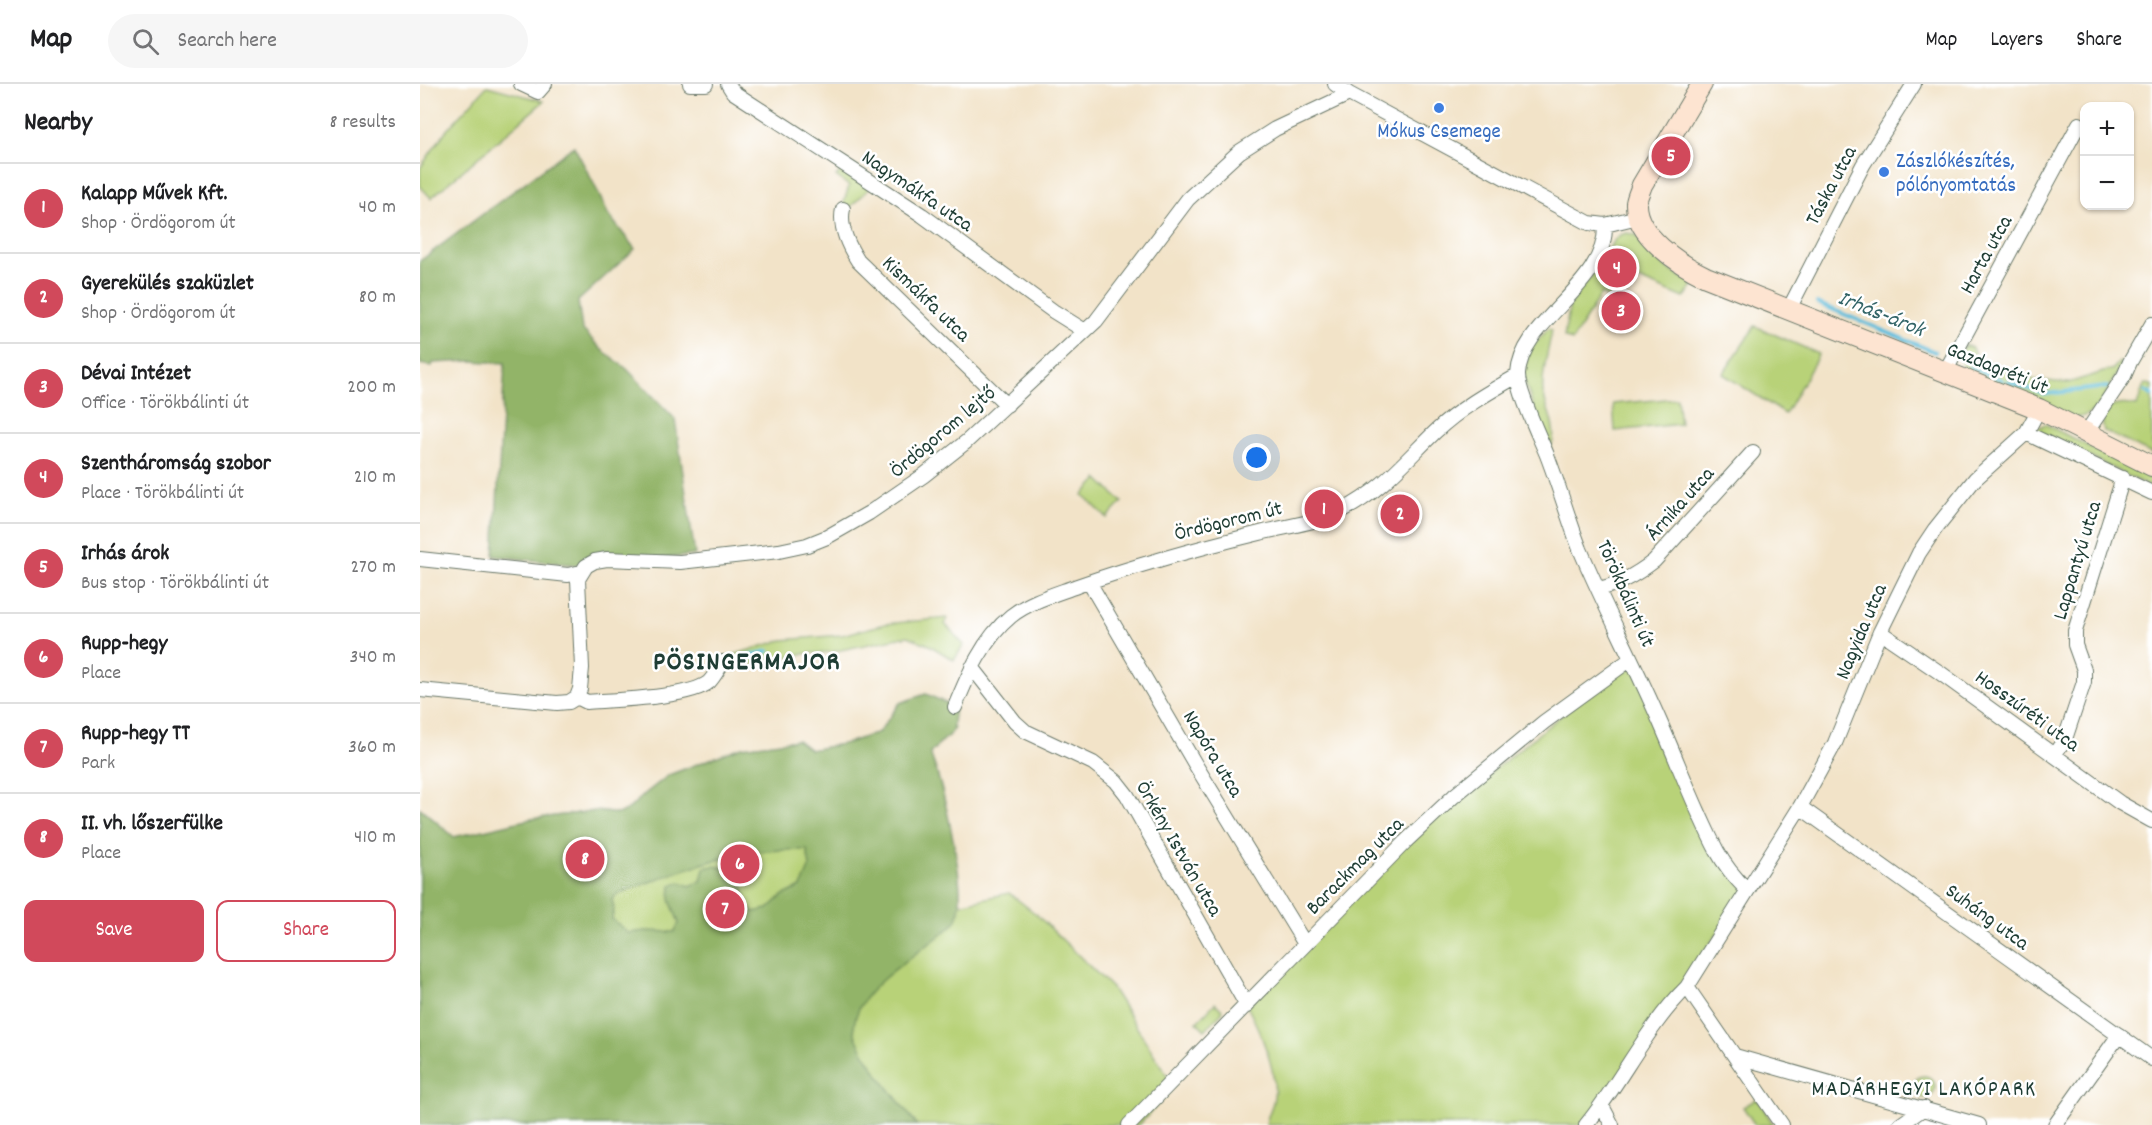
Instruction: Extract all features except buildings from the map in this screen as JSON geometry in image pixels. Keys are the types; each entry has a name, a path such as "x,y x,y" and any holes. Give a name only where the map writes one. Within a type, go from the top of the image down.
{"street":[{"path":"521,84 538,92 545,84"},
{"path":"690,84 706,84"},
{"name":"Nagymákfa utca","path":"728,84 733,92 922,215 1085,332"},
{"path":"1335,84 1589,223 1605,225 1638,217 1636,204 1642,185 1702,84"},
{"name":"Táska utca","path":"1789,309 1863,165 1914,84"},
{"name":"Ördögorom lejtő","path":"580,572 595,561 607,559 680,562 759,554 807,545 827,537 896,496 958,448 1085,332 1116,297 1188,200 1239,152 1259,139 1348,93"},
{"name":"Harta utca","path":"1945,372 2079,124"},
{"name":"Kismákfa utca","path":"843,209 844,228 851,250 858,261 1007,405"},
{"name":"Gazdagréti út","path":"1638,217 1665,252 1682,265 2039,409 2152,466"},
{"path":"1517,375 1526,348 1568,299 1601,253 1605,225"},
{"path":"2086,432 2124,376 2152,324"},
{"name":"Ördögorom út","path":"955,708 972,667 993,636 1010,617 1031,605 1130,567 1212,544 1312,521 1344,510 1367,497 1397,471 1437,430 1456,415 1517,375"},
{"name":"Törökbálinti út","path":"1517,375 1530,416 1598,589 1717,852 1733,876 1747,890"},
{"name":"Nagyida utca","path":"1747,890 1800,807 1835,743 1880,632 1919,553 1975,479 2026,433 2039,409"},
{"path":"2026,433 2152,493"},
{"name":"Árnika utca","path":"1598,589 1611,587 1638,573 1654,561 1753,452"},
{"name":"Lappantyú utca","path":"2054,755 2065,739 2084,682 2084,670 2075,645 2075,631 2123,478"},
{"path":"420,559 568,575 580,572 578,588 582,668 577,697 569,702 557,703 420,690"},
{"name":"Napóra utca","path":"1089,582 1195,764 1305,944"},
{"name":"Hosszúréti utca","path":"1880,632 2120,803 2152,821"},
{"name":"Barackmag utca","path":"1129,1125 1405,842 1454,796 1544,722 1631,659"},
{"path":"577,697 587,702 694,690 708,682 723,662"},
{"name":"Örkény István utca","path":"972,667 1015,722 1025,731 1094,763 1116,781 1127,795 1247,1006"},
{"name":"Suháng utca","path":"1800,807 2152,1059"},
{"path":"1586,1125 1602,1106 1671,1003 1687,987 1747,890"},
{"path":"1687,987 1782,1125"},
{"path":"2055,1125 2119,1035"},
{"path":"1735,1056 1980,1125"},
{"path":"1602,1106 1612,1125"},
{"path":"1900,1125 1924,1108"}],"green space":[{"path":"487,86 544,101 431,198 420,186 420,168 445,132"},
{"path":"574,146 608,214 635,249 578,301 582,329 601,349 627,369 675,419 695,555 586,566 494,556 505,363 471,361 433,363 432,366 420,364 420,261"},
{"path":"844,168 873,185 847,210 842,208 849,186 836,176"},
{"path":"1627,233 1636,235 1666,268 1694,284 1684,298 1636,278 1624,295 1610,298 1601,294 1572,341 1564,337 1570,304 1604,259 1612,243 1620,235"},
{"path":"1755,326 1819,354 1785,414 1723,374"},
{"path":"1548,329 1552,330 1544,369 1543,392 1553,427 1551,447 1543,437 1523,376 1530,349"},
{"path":"1965,345 1972,348 1977,358 2035,380 2068,383 2113,369 2119,362 2122,364 2098,406 2083,416 2073,418 1965,371 1959,358"},
{"path":"2146,384 2152,385 2152,454 2104,431 2103,422 2106,411 2111,407 2116,405 2137,406"},
{"path":"1677,398 1680,424 1615,431 1613,404"},
{"path":"2045,424 2152,479 2152,488 2038,431"},
{"path":"1098,479 1122,502 1107,518 1083,495"},
{"path":"947,618 945,624 964,645 954,660 908,636 831,652 800,654 750,664 734,671 732,665 729,666 726,657 782,640 842,635 885,624"},
{"path":"1631,659 1717,852 1747,890 1586,1125 1266,1125 1274,1097 1273,1075 1262,1038 1247,1006 1405,842"},
{"path":"926,694 954,728 930,753 947,809 960,904 1009,893 1036,914 1112,988 1172,1083 1168,1093 1139,1125 420,1125 420,808 454,837 531,819 596,811 618,814 630,808 669,775 742,747 797,740 810,750 848,743 879,732 900,703"},
{"path":"926,694 955,707 952,732 930,753 941,788 957,862 960,905 957,919 952,926 870,992 858,1011 854,1030 874,1068 917,1125 420,1125 420,808 454,837 531,819 596,811 618,814 630,808 669,775 742,747 797,740 810,750 848,743 879,732 900,703","holes":["807,850 810,866 801,887 782,896 768,909 753,912 747,904 744,889 737,878 728,870 716,866 704,868 701,881 690,886 680,882 671,885 670,900 679,923 674,932 628,933 612,919 614,908 612,900 616,895 709,862 756,852"]},
{"path":"1215,1003 1223,1011 1205,1030 1197,1022"},
{"path":"1920,1076 1928,1076 1935,1083 1935,1091 1928,1098 1920,1098 1913,1091 1913,1083"},
{"path":"1757,1099 1774,1125 1755,1125 1743,1107"}],"waterway":[{"name":"Irhás-árok","path":"1817,303 1935,352"},
{"name":"Irhás-árok","path":"1970,367 2002,380"},
{"name":"Irhás-árok","path":"2008,382 2046,394 2107,387"},
{"name":"Irhás-árok","path":"2145,391 2152,395"},
{"path":"728,662 768,651"}],"place":[{"name":"Mókus Csemege","path":"1439,108"},
{"name":"Irhás árok","path":"1671,156"},
{"name":"Zászlókészítés, pólónyomtatás","path":"1884,172"},
{"name":"Szentháromság szobor","path":"1617,268"},
{"name":"Dévai Intézet","path":"1621,311"},
{"name":"Kalapp Művek Kft.","path":"1324,509"},
{"name":"Gyerekülés szaküzlet","path":"1400,514"},
{"name":"II. vh. lőszerfülke","path":"585,859"},
{"name":"Rupp-hegy","path":"740,864"},
{"name":"Rupp-hegy TT","path":"725,909"}],"district":[{"name":"PÖSINGERMAJOR","path":"747,660"},
{"name":"MADÁRHEGYI LAKÓPARK","path":"1924,1087"}]}
